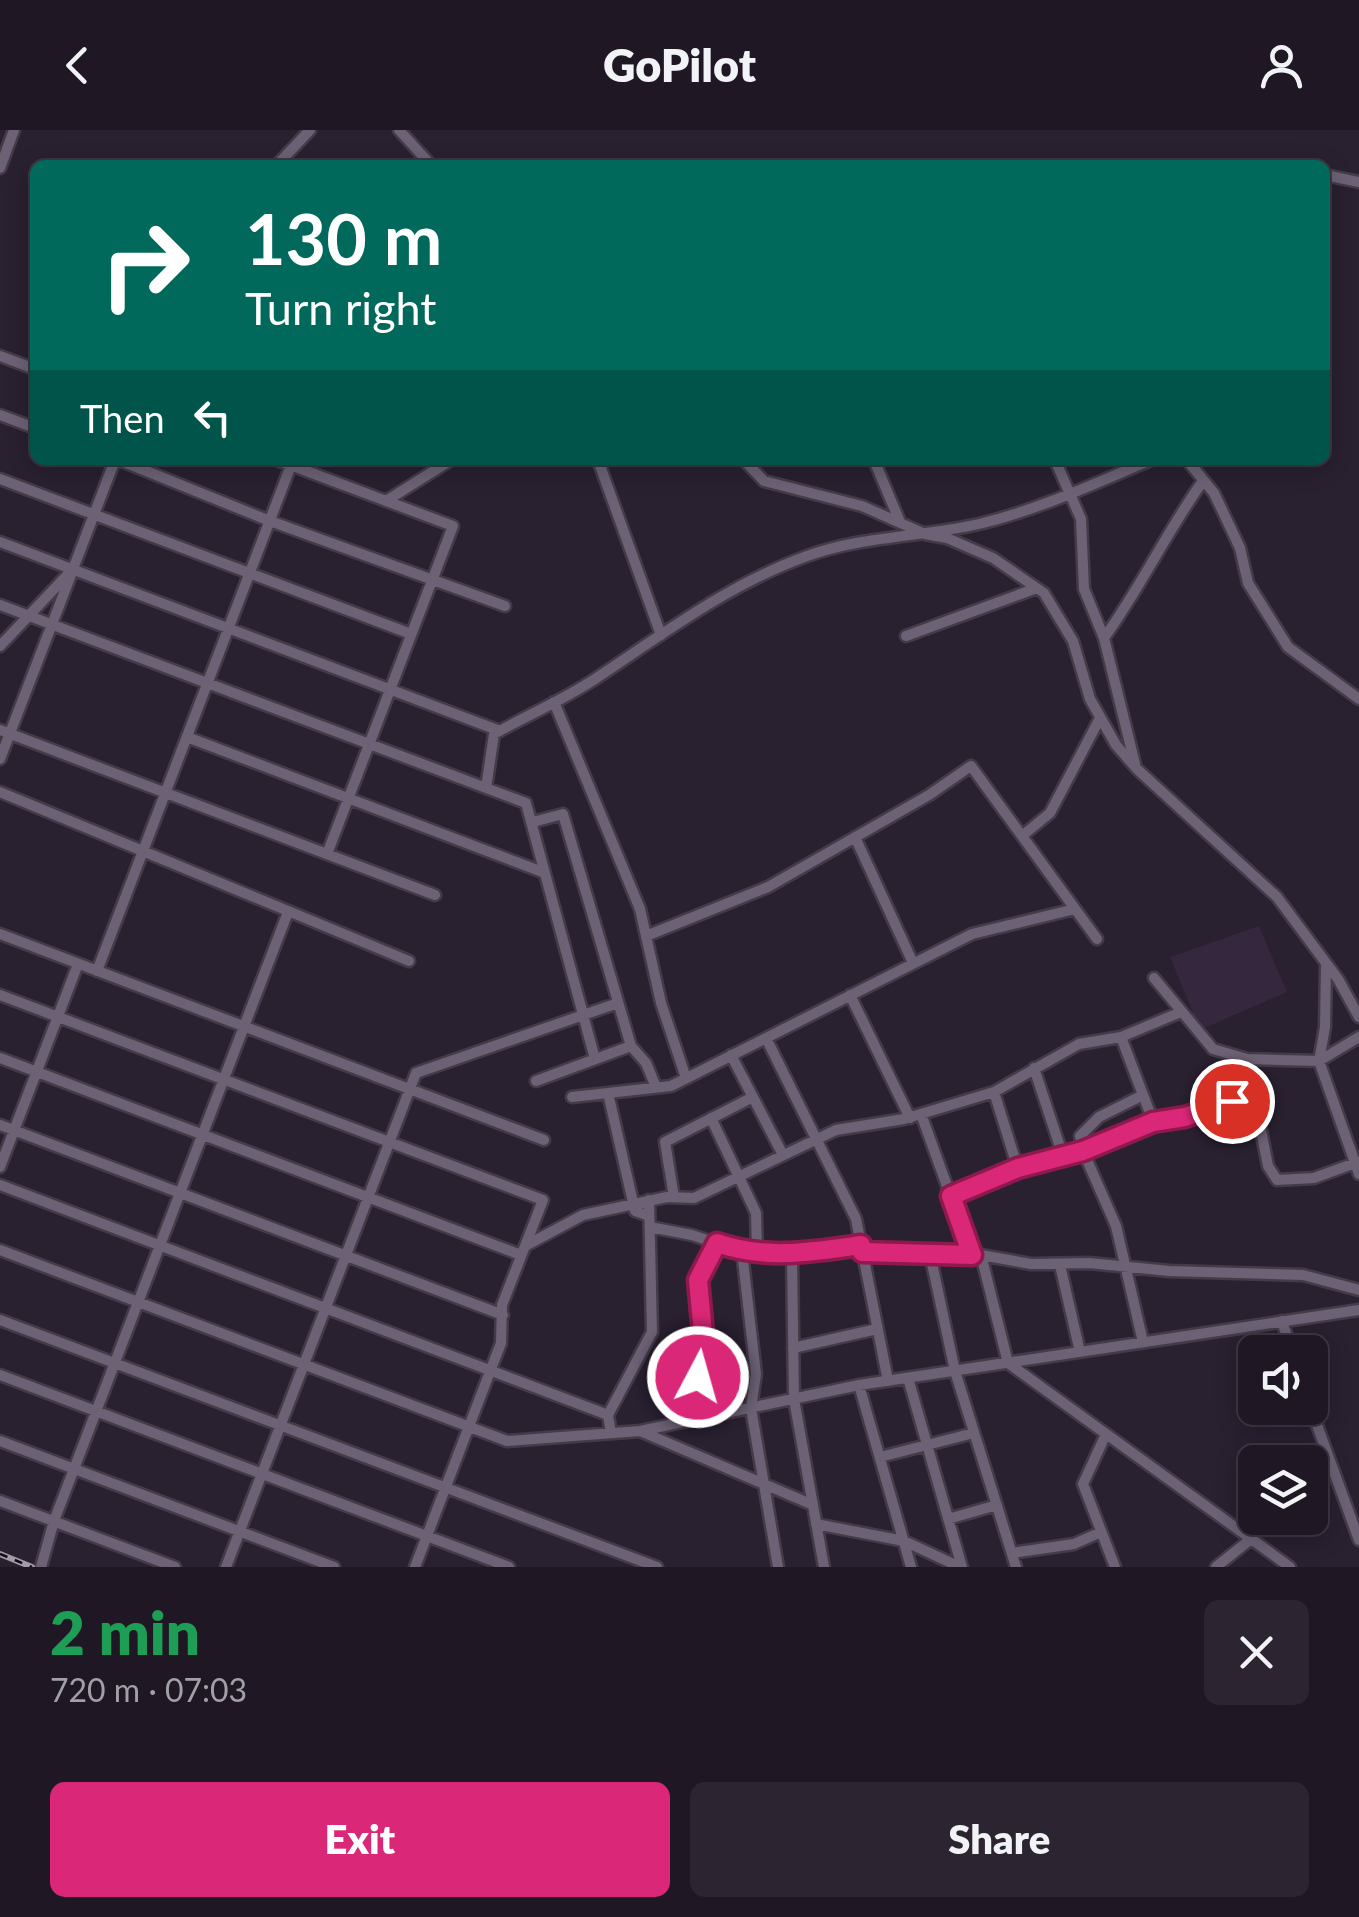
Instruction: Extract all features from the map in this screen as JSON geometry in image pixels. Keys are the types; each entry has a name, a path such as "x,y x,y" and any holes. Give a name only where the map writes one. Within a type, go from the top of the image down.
{"street":[{"path":"0,168 14,130"},
{"path":"282,160 310,130"},
{"path":"399,130 427,160"},
{"path":"1330,176 1359,182"},
{"path":"0,356 30,367"},
{"path":"0,415 30,426"},
{"path":"0,759 5,732 115,465"},
{"path":"130,465 270,521 505,606"},
{"path":"97,971 291,465"},
{"path":"297,465 452,526 327,854"},
{"path":"386,502 443,465"},
{"path":"600,465 661,635"},
{"path":"750,465 764,481 862,506 925,534 947,538 993,558 1037,588 1073,641 1100,718 1137,770 1277,897 1338,979 1359,1017"},
{"path":"876,465 900,523"},
{"path":"1057,465 1081,520 1084,588 1104,638 1137,770"},
{"path":"486,788 494,734 554,702 740,586 807,556 872,539 983,523 1140,465"},
{"path":"1190,465 1214,494 1240,548 1248,582 1288,646 1359,700"},
{"path":"0,479 411,634"},
{"path":"1104,638 1138,591 1180,513 1204,481"},
{"path":"0,542 500,730"},
{"path":"0,646 73,570"},
{"path":"906,636 1037,588"},
{"path":"0,605 526,803 595,1059"},
{"path":"554,702 640,910 660,1002 686,1078"},
{"path":"1022,836 1050,813 1100,718"},
{"path":"5,732 435,894"},
{"path":"186,737 545,873"},
{"path":"646,936 768,887 930,795 971,766 1096,939"},
{"path":"0,792 409,961"},
{"path":"533,822 562,814 630,1046 646,1063 656,1088"},
{"path":"855,837 913,964"},
{"path":"572,1096 671,1086 972,934 1075,910"},
{"path":"41,1567 54,1522 288,912"},
{"path":"0,934 544,1140"},
{"path":"1247,1059 1268,1166 1277,1180 1314,1178 1358,1166 1320,1060 1326,963"},
{"path":"0,1167 78,964"},
{"path":"1154,978 1213,1049 1247,1059 1320,1060 1359,1037"},
{"path":"1338,979 1359,998"},
{"path":"0,995 543,1200 502,1305 501,1343 415,1567"},
{"path":"850,996 916,1116 977,1255 1008,1363 1290,1567"},
{"path":"226,1567 416,1073 618,1003"},
{"path":"0,1058 368,1198 523,1251 584,1215 649,1200 694,1198 836,1130 916,1116 994,1092 1078,1044 1120,1037 1181,1012"},
{"path":"1120,1037 1153,1122"},
{"path":"766,1038 856,1220 888,1381"},
{"path":"536,1081 630,1046"},
{"path":"731,1055 783,1155"},
{"path":"1034,1068 1063,1156"},
{"path":"951,1196 1018,1168 1083,1151 1153,1122 1185,1117 1253,1090"},
{"path":"994,1092 1018,1168"},
{"path":"608,1093 635,1211 650,1222 742,1252 792,1255 861,1248 977,1255 1031,1264 1303,1274 1359,1290"},
{"path":"1143,1096 1099,1117 1080,1136 1112,1214 1144,1342"},
{"path":"674,1197 665,1142 753,1097"},
{"path":"711,1118 756,1213 757,1252"},
{"path":"0,1125 503,1315"},
{"path":"0,1185 608,1415"},
{"path":"611,1433 608,1415 652,1332 649,1200"},
{"path":"704,1417 698,1377 704,1344 698,1280 717,1243"},
{"path":"0,1250 507,1440 640,1430 859,1385 1359,1310"},
{"path":"742,1252 756,1374 751,1408 778,1567"},
{"path":"930,1254 955,1371 1016,1567"},
{"path":"792,1255 794,1399 824,1567"},
{"path":"1060,1265 1080,1352"},
{"path":"0,1320 658,1567"},
{"path":"1282,1321 1287,1335"},
{"path":"793,1348 877,1329"},
{"path":"0,1375 509,1567"},
{"path":"908,1378 961,1567"},
{"path":"859,1385 911,1567"},
{"path":"1317,1425 1359,1540"},
{"path":"640,1430 813,1505"},
{"path":"880,1457 974,1433"},
{"path":"1106,1434 1084,1484 1114,1567"},
{"path":"0,1440 334,1567"},
{"path":"0,1501 175,1567"},
{"path":"948,1518 997,1505"},
{"path":"816,1524 904,1542 961,1567"},
{"path":"1012,1553 1074,1544 1101,1532"},
{"path":"1216,1567 1251,1538"}],"shaded area":[{"path":"1259,926 1287,992 1200,1030 1170,957"}],"railway":[{"path":"0,1554 32,1567"}],"route":[{"path":"698,1377 704,1344 698,1280 717,1243 742,1252 792,1255 861,1245 862,1252 972,1255 951,1196 1018,1168 1083,1151 1153,1122 1185,1117 1232,1101"}]}
